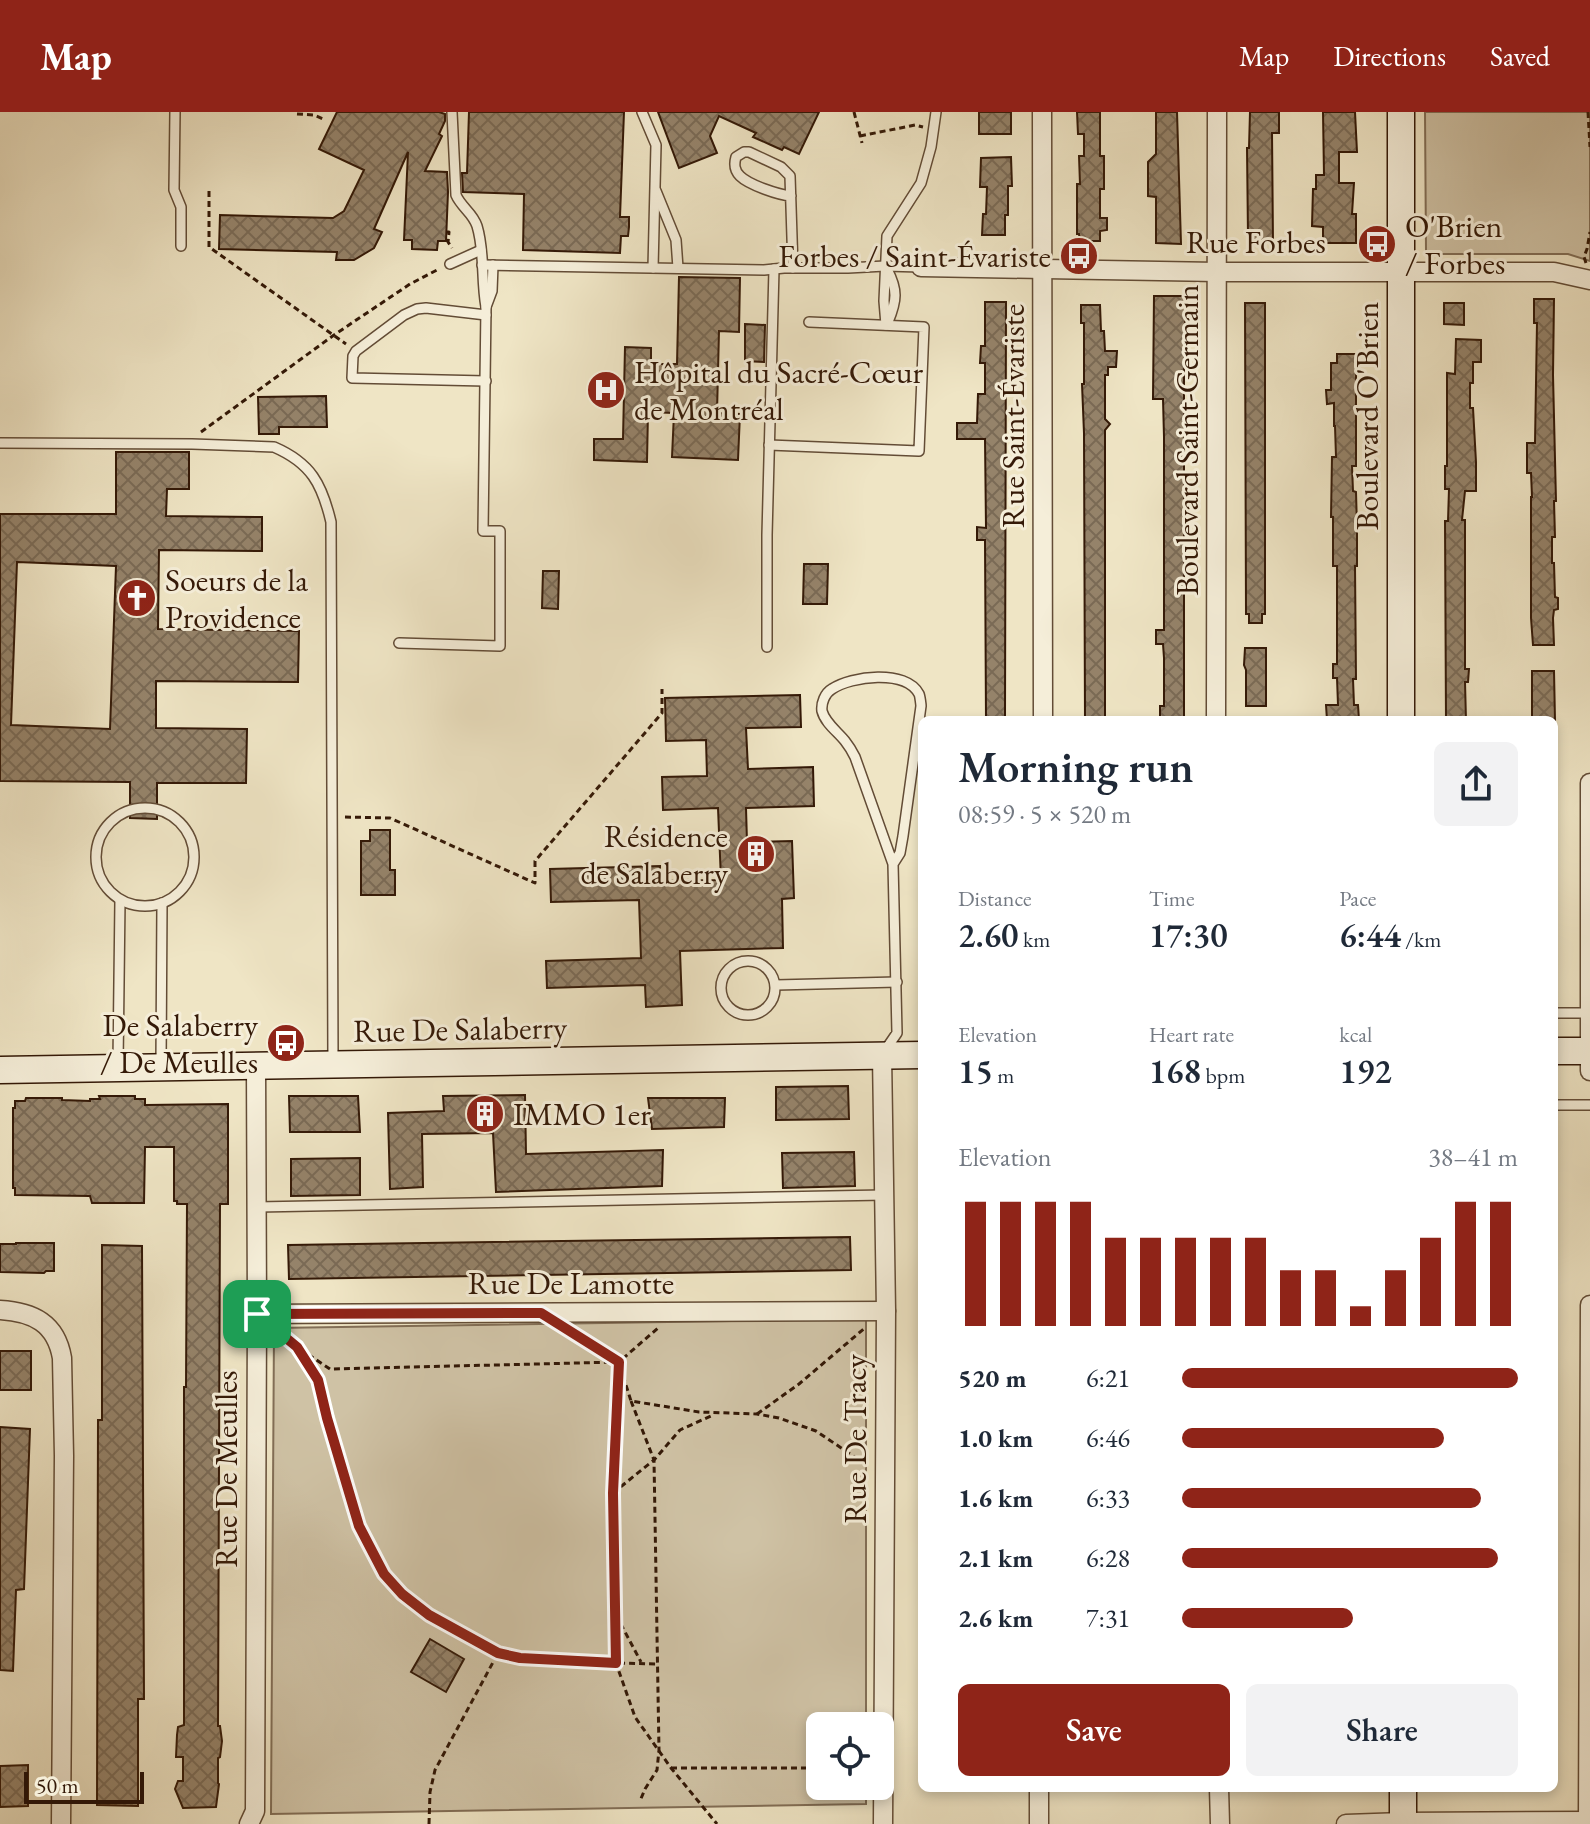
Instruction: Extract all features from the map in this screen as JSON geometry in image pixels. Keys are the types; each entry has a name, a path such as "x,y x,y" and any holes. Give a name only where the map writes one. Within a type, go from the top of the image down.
{"main road":[{"name":"Boulevard O'Brien","path":"1401,112 1401,716"},
{"path":"1558,1051 1590,1051"},
{"name":"Rue De Salaberry","path":"0,1070 918,1055"},
{"path":"1403,1792 1403,1823"}],"street":[{"name":"Rue Saint-Évariste","path":"1042,112 1043,716"},
{"name":"Boulevard Saint-Germain","path":"1216,716 1217,112"},
{"name":"Rue Forbes","path":"921,267 1588,273"},
{"path":"1590,783 1590,1071"},
{"name":"Rue De Tracy","path":"882,1055 886,1311 883,1824"},
{"name":"Rue De Meulles","path":"249,1824 255,1811 256,1065"},
{"path":"1346,1824 1589,1822 1590,1305"},
{"path":"0,1310 29,1315 44,1324 59,1343 62,1358 61,1824"},
{"name":"Rue De Lamotte","path":"257,1314 886,1311"},
{"path":"1039,1792 1039,1824"},
{"path":"1219,1792 1220,1824"}],"lane":[{"path":"175,112 174,190 181,207 181,246"},
{"path":"399,643 500,646 500,531 483,531 486,311 482,288 488,265 481,250 476,223 456,195 452,112"},
{"path":"642,112 656,145 653,268"},
{"path":"886,325 895,306 895,284 885,266 887,236 921,183 936,112"},
{"path":"791,196 779,195 741,177 735,167 736,157 749,152 787,170 790,176 791,196 793,268"},
{"path":"655,188 676,240 678,268"},
{"path":"453,260 481,250"},
{"path":"488,265 774,269 921,267"},
{"path":"767,647 774,269"},
{"path":"486,311 412,310 356,351 352,378 486,381"},
{"path":"769,445 919,451 924,327 809,322"},
{"path":"0,443 274,447 307,467 318,481 331,522 333,1065"},
{"path":"882,1055 897,1033 893,864 855,757 822,712 825,695 833,688 870,678 901,679 919,695 920,716"},
{"path":"893,864 900,853 918,728"},
{"path":"148,808 164,812 178,821 188,834 193,850 193,867 187,882 176,895 162,903 133,905 120,900 107,889 99,875 95,859 97,842 117,816 132,809 148,808"},
{"path":"118,1068 120,900"},
{"path":"161,1068 162,903"},
{"path":"751,960 768,968 776,985 772,1002 766,1009 750,1016 733,1011 722,997 722,980 726,971 742,961 751,960"},
{"path":"776,985 897,982"},
{"path":"1558,1013 1589,1013"},
{"path":"1558,1105 1590,1105"},
{"path":"257,1207 884,1195"}],"path":[{"path":"854,112 862,143"},
{"path":"1588,112 1590,147"},
{"path":"297,114 323,119"},
{"path":"860,136 915,125 925,128"},
{"path":"209,191 209,247 340,341"},
{"path":"192,444 199,433 334,335 410,284 453,260 448,242 449,232 446,232"},
{"path":"1588,273 1584,257 1590,232"},
{"path":"334,816 390,818 535,883 535,861 662,713 662,689"},
{"path":"757,1414 799,1384 886,1311"},
{"path":"257,1314 330,1369 619,1362 676,1312"},
{"path":"541,1313 619,1362 654,1460 659,1750 657,1770 640,1801"},
{"path":"297,1347 318,1380 359,1526 384,1574 402,1594 429,1615 498,1653 520,1658 657,1664"},
{"path":"619,1362 613,1493 616,1663 635,1717 671,1768 717,1824"},
{"path":"631,1401 676,1409 779,1418 816,1431 885,1477"},
{"path":"613,1493 654,1460 680,1430 716,1413"},
{"path":"615,1612 641,1663"},
{"path":"429,1824 430,1792 435,1770 498,1653"},
{"path":"671,1768 806,1768"}],"shaded area":[{"path":"1425,112 1590,112 1590,261 1568,254 1431,254 1426,251"},
{"path":"866,1319 866,1712 806,1712 806,1800 866,1800 866,1804 271,1814 274,1328"}],"building":[{"path":"337,112 445,114 439,134 442,136 425,171 447,172 446,241 438,241 437,250 412,249 412,240 404,240 408,152 374,229 382,232 374,248 354,260 336,260 337,252 219,249 220,215 333,218 344,211 364,170 319,149"},
{"path":"469,112 624,112 620,217 629,217 629,227 628,236 621,236 620,253 523,250 524,194 463,192 462,173 467,173"},
{"path":"658,112 819,112 799,154 753,137 756,133 719,116 710,136 717,153 679,168"},
{"path":"979,112 1011,112 1011,134 979,134"},
{"path":"1077,112 1100,112 1104,189 1100,189 1100,218 1107,218 1107,230 1100,231 1100,241 1080,241 1077,234 1077,184 1080,184 1079,156 1084,156 1084,134 1078,134"},
{"path":"1156,112 1177,112 1181,244 1156,243 1156,197 1148,196 1148,162 1156,154"},
{"path":"1250,112 1279,112 1279,133 1272,133 1273,243 1251,243 1251,236 1248,236 1247,148"},
{"path":"1323,112 1355,112 1357,152 1339,152 1339,183 1354,183 1352,214 1356,214 1356,243 1323,243 1323,227 1312,226 1316,175 1324,175"},
{"path":"1011,157 1012,186 1008,186 1005,235 982,235 987,187 980,187 981,158"},
{"path":"679,277 740,278 739,332 719,331 717,413 740,414 738,460 672,457 674,413 648,412 647,462 594,460 594,439 623,439 625,347 651,348 651,364 677,364"},
{"path":"1154,296 1186,296 1184,716 1160,716 1160,706 1164,706 1164,658 1163,644 1156,644 1156,630 1164,630 1164,437 1163,399 1153,399"},
{"path":"1534,299 1554,299 1556,501 1552,563 1558,609 1554,610 1553,618 1554,645 1533,645 1531,618 1532,497 1531,473 1527,473 1527,443 1535,443 1537,323 1534,323"},
{"path":"985,302 1006,302 1005,716 986,716 985,540 977,540 977,527 986,528 985,439 957,439 957,423 977,423 978,394 985,394 985,363 980,363 981,346 985,346"},
{"path":"1245,303 1265,303 1265,614 1262,614 1262,623 1249,623 1249,614 1246,614"},
{"path":"1444,303 1464,303 1464,325 1444,324"},
{"path":"1081,305 1100,305 1105,351 1117,351 1116,367 1108,367 1108,375 1105,375 1105,419 1110,424 1105,430 1105,716 1085,716 1084,323 1081,323"},
{"path":"745,324 765,325 764,362 745,361"},
{"path":"1456,339 1481,340 1481,362 1473,362 1473,383 1470,383 1476,491 1465,491 1462,520 1465,520 1465,669 1469,669 1468,682 1465,682 1466,716 1446,716 1447,373 1455,374"},
{"path":"1337,354 1356,354 1356,466 1352,466 1357,527 1356,679 1353,679 1354,705 1358,705 1359,716 1327,716 1326,705 1338,705 1337,678 1333,678 1333,664 1337,664 1337,566 1333,566 1331,517 1335,426 1334,403 1327,404 1326,390 1331,390 1331,363 1337,363"},
{"path":"326,396 327,427 279,427 279,434 259,434 258,397"},
{"name":"Soeurs de la Providence","path":"116,452 189,452 189,489 167,489 166,516 262,517 262,551 159,550 158,629 299,631 298,682 156,681 156,728 247,729 246,783 157,783 157,819 130,818 130,782 0,781 0,514 116,514","holes":["17,562 116,566 110,729 11,725"]},
{"path":"804,564 828,564 827,604 803,604"},
{"path":"543,571 559,571 558,609 542,608"},
{"path":"1245,648 1266,648 1266,706 1246,706"},
{"path":"1532,671 1554,671 1555,716 1532,716"},
{"name":"Résidence de Salaberry","path":"800,695 801,727 746,728 748,769 813,767 814,806 746,808 747,842 792,841 794,898 782,899 783,948 680,951 682,1005 646,1007 645,985 547,988 546,961 641,958 639,900 551,902 550,869 660,866 660,881 721,880 718,808 663,810 662,777 707,776 706,740 666,741 665,698"},
{"path":"370,830 390,830 390,870 395,870 395,895 361,895 361,841 370,841"},
{"path":"848,1086 849,1119 776,1120 776,1087"},
{"path":"525,1095 526,1154 663,1150 662,1186 496,1192 493,1133 422,1134 423,1187 390,1189 388,1113 444,1111 443,1096"},
{"path":"99,1096 135,1096 135,1099 145,1099 145,1105 228,1104 228,1204 220,1204 218,1726 222,1741 218,1758 216,1807 183,1808 175,1789 178,1781 183,1781 183,1757 176,1757 178,1727 184,1725 187,1204 174,1201 174,1147 145,1147 144,1203 92,1203 90,1196 15,1195 13,1188 15,1101 62,1098 90,1101 100,1099"},
{"path":"289,1096 358,1096 360,1132 290,1132"},
{"name":"IMMO 1er","path":"648,1098 725,1098 724,1127 652,1129"},
{"path":"854,1152 855,1186 783,1188 782,1153"},
{"path":"360,1158 360,1195 291,1196 291,1159"},
{"path":"850,1237 851,1270 289,1279 288,1245"},
{"path":"54,1243 54,1271 0,1272 0,1244"},
{"path":"102,1245 142,1246 144,1699 138,1699 138,1806 97,1805 98,1420 102,1420"},
{"path":"0,1351 31,1351 31,1390 0,1390"},
{"path":"0,1427 30,1429 24,1589 16,1590 13,1671 0,1670"},
{"path":"430,1639 464,1659 446,1692 411,1672"},
{"path":"28,1765 28,1806 0,1807 0,1766"}],"place":[{"name":"O'Brien / Forbes","path":"1377,244"},
{"name":"Forbes / Saint-Évariste","path":"1079,256"},
{"name":"Hôpital du Sacré-Cœur de Montréal","path":"606,390"},
{"name":"Soeurs de la Providence","path":"137,598"},
{"name":"Résidence de Salaberry","path":"756,854"},
{"name":"De Salaberry / De Meulles","path":"286,1043"},
{"name":"IMMO 1er","path":"485,1114"}],"route":[{"path":"541,1313 619,1362 613,1493 616,1663 520,1658 498,1653 429,1615 402,1594 384,1574 359,1526 318,1380 297,1347 257,1314 541,1313"}]}
